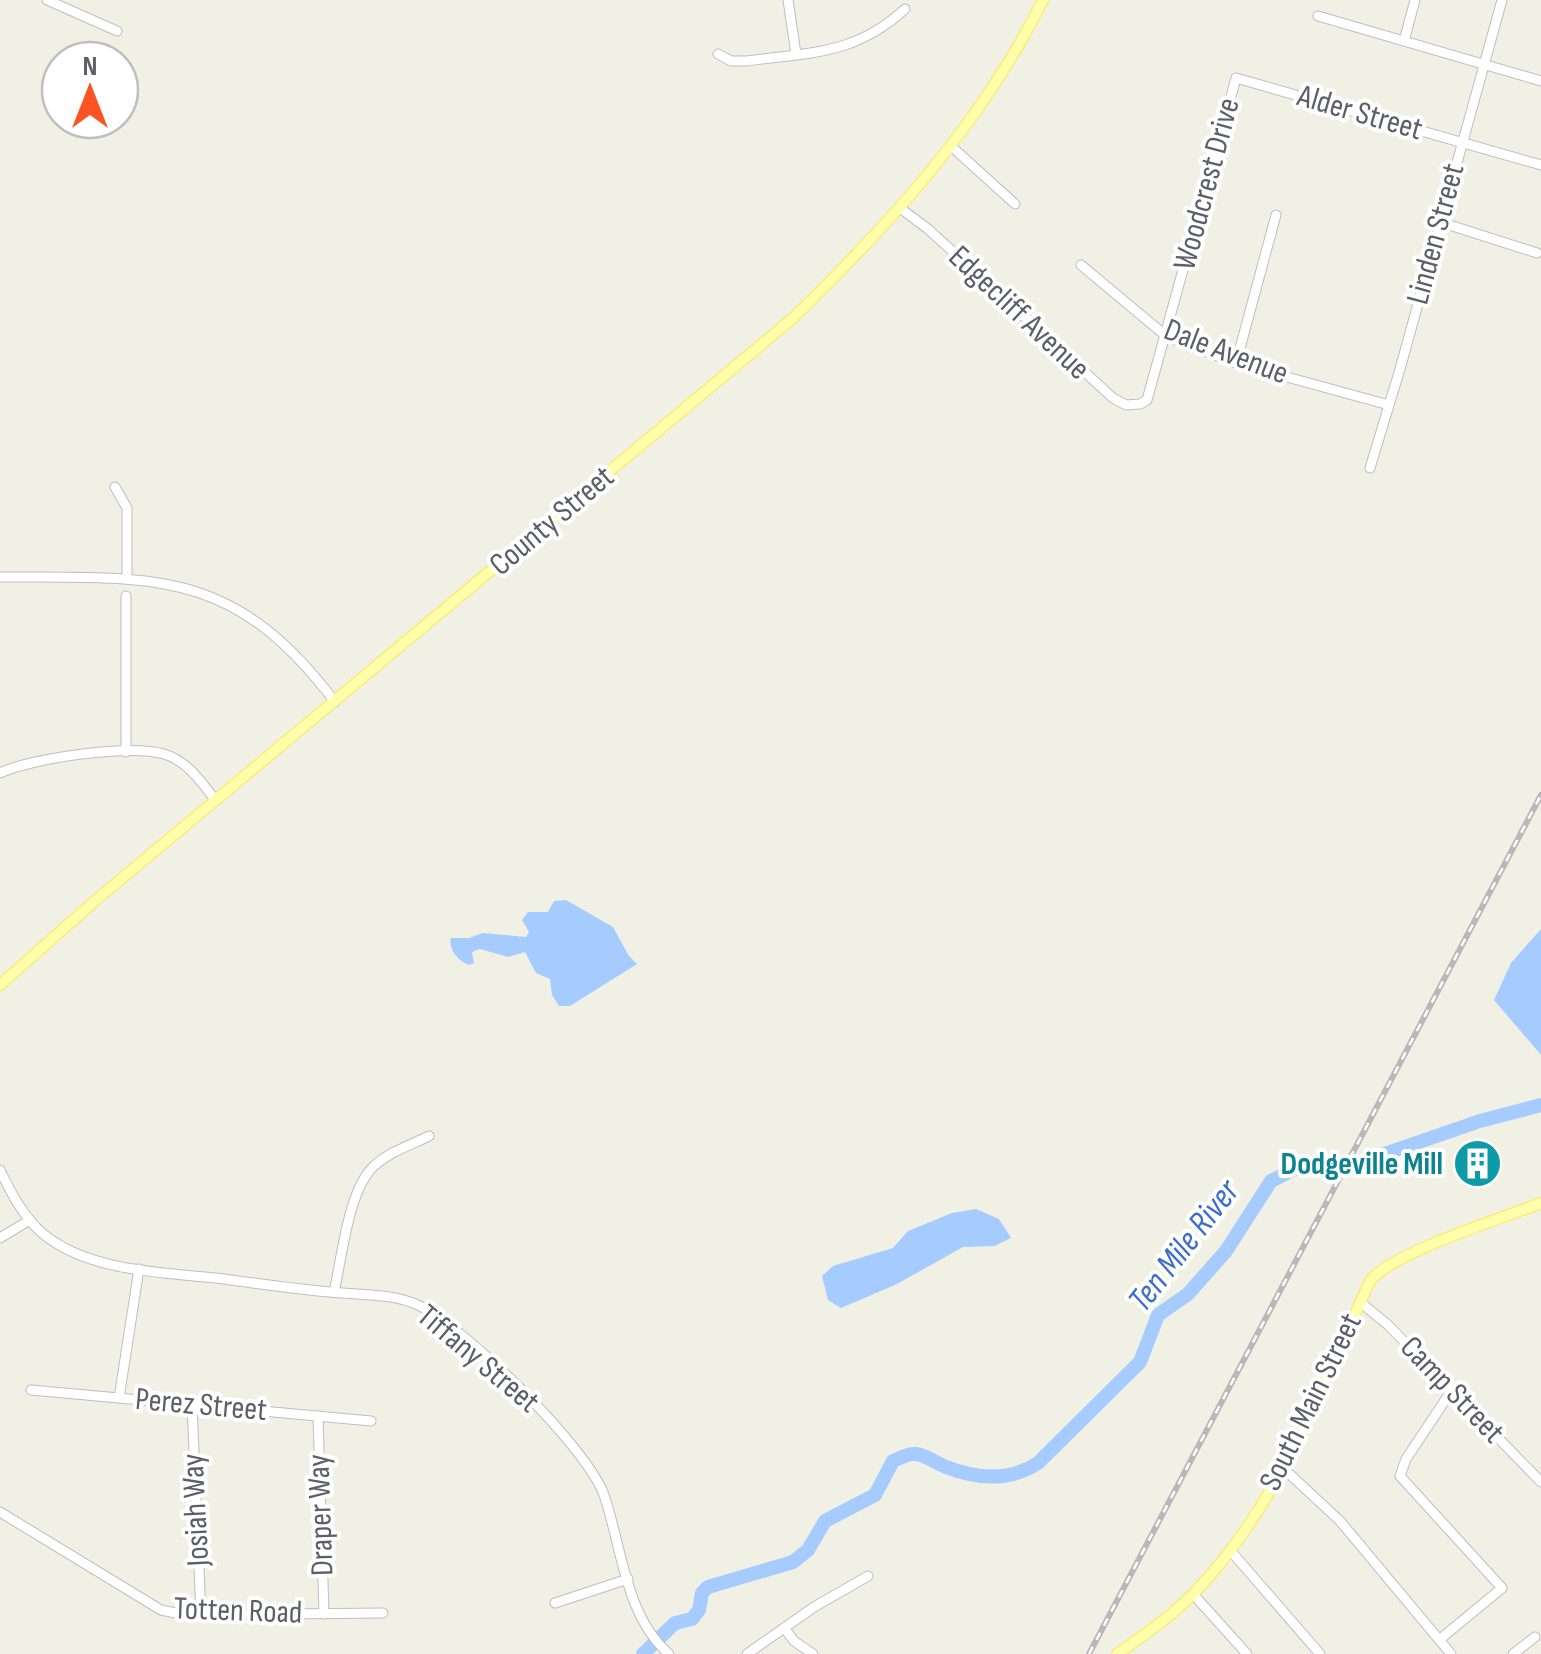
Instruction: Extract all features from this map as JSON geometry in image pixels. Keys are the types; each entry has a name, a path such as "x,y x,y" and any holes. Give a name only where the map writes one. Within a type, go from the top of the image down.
{"main road":[{"name":"County Street","path":"0,985 767,341 842,270 951,146 1008,64 1043,0"},
{"name":"South Main Street","path":"1117,1654 1167,1619 1194,1594 1230,1550 1282,1467 1334,1369 1370,1281 1388,1264 1541,1203"}],"street":[{"path":"47,0 117,31"},
{"path":"788,0 796,54"},
{"path":"1404,41 1415,0"},
{"name":"Linden Street","path":"1370,468 1502,0"},
{"path":"718,54 738,62 852,45 870,37 905,9"},
{"path":"1318,16 1541,80"},
{"name":"Alder Street","path":"1236,78 1541,164"},
{"name":"Woodcrest Drive","path":"1143,403 1166,336 1236,78"},
{"path":"951,146 1015,204"},
{"name":"Edgecliff Avenue","path":"900,208 1113,398 1126,405 1143,403"},
{"path":"1236,363 1276,215"},
{"path":"1440,222 1537,253"},
{"name":"Dale Avenue","path":"1080,264 1166,336 1236,363 1389,405"},
{"path":"115,487 127,508 127,578"},
{"path":"0,577 127,578 198,591 244,613 288,647 335,702"},
{"path":"126,596 126,752"},
{"path":"0,773 24,762 126,752 164,754 184,763 216,801"},
{"path":"334,1292 363,1180 383,1159 429,1136"},
{"name":"Tiffany Street","path":"0,1170 30,1220 42,1233 73,1252 138,1268 394,1298 418,1306 445,1323 507,1377 591,1467 650,1634 665,1650"},
{"path":"0,1238 30,1220"},
{"path":"119,1398 138,1268"},
{"name":"Camp Street","path":"1360,1302 1388,1325 1541,1482"},
{"name":"Perez Street","path":"31,1390 371,1421"},
{"path":"1439,1640 1502,1588 1400,1476 1406,1459 1452,1390"},
{"name":"Josiah Way","path":"192,1404 201,1615"},
{"name":"Draper Way","path":"318,1416 324,1614"},
{"path":"1282,1467 1340,1522 1451,1654"},
{"name":"Totten Road","path":"0,1512 150,1606 173,1614 383,1613"},
{"path":"1230,1550 1320,1654"},
{"path":"748,1654 868,1576"},
{"path":"555,1603 628,1579"},
{"path":"1194,1594 1246,1654"},
{"path":"784,1628 794,1641 813,1654"},
{"path":"1513,1654 1535,1637"}],"water":[{"path":"566,900 613,927 637,964 570,1006 559,1006 552,995 550,979 536,973 525,952 508,957 480,949 472,952 474,963 469,965 452,950 451,938 483,933 526,937 529,932 522,920 528,912 548,912 554,901"},
{"path":"1541,929 1541,1055 1494,1000 1511,963"},
{"path":"976,1209 999,1219 1011,1238 994,1246 963,1247 897,1284 841,1308 828,1300 822,1276 833,1266 893,1248 908,1231 952,1213"}],"waterway":[{"name":"Ten Mile River","path":"643,1654 675,1623 692,1619 708,1587 793,1562 808,1550 825,1521 875,1495 893,1461 916,1454 958,1471 993,1477 1016,1473 1038,1463 1140,1362 1158,1315 1188,1294 1226,1251 1271,1181 1306,1163 1364,1161 1480,1121 1541,1105"}],"railway":[{"path":"1089,1654 1541,795"}],"place":[{"name":"Dodgeville Mill","path":"1478,1164"}]}
